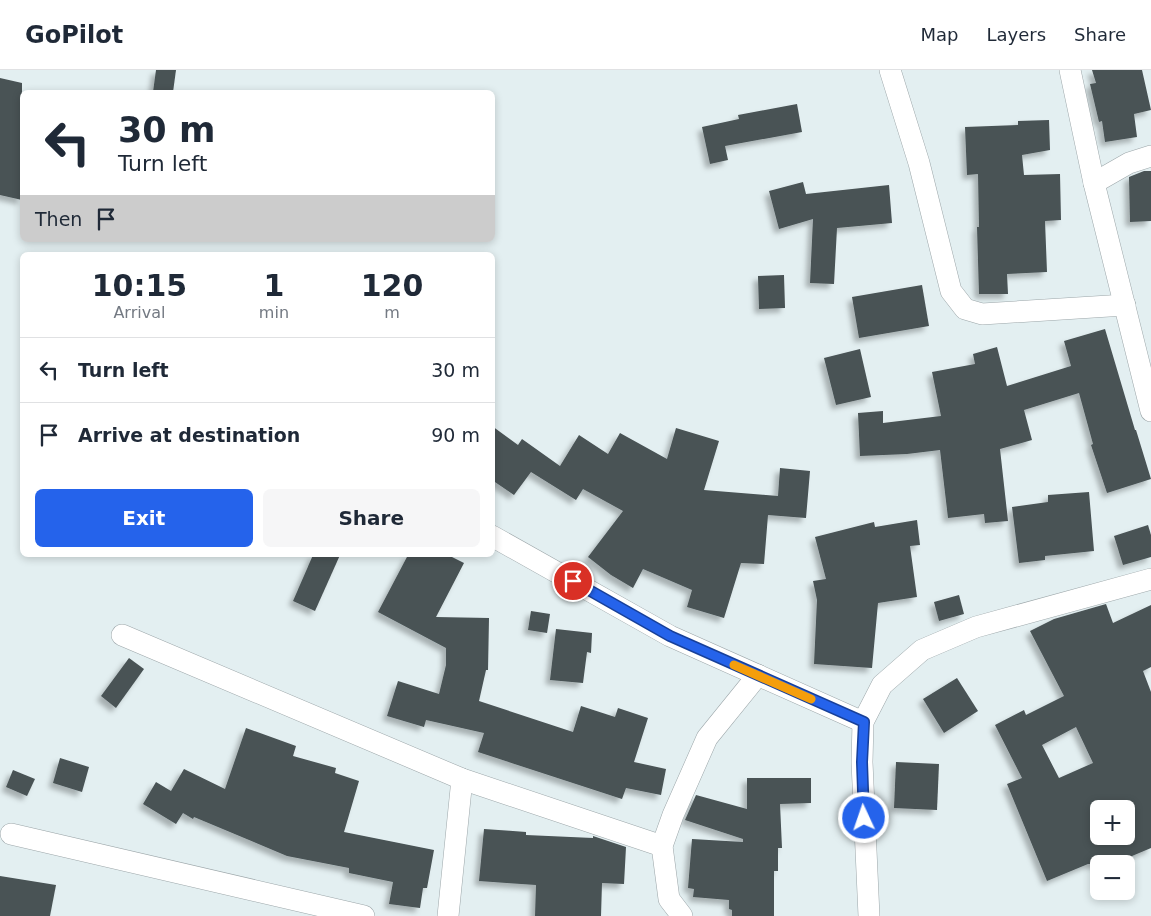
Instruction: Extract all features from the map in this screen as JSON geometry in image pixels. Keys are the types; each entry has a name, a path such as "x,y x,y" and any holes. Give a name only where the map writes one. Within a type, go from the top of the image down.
{"street":[{"path":"890,70 919,163 950,291 965,309 982,314 1125,305"},
{"path":"1070,70 1094,183 1151,411"},
{"path":"1094,183 1129,163 1151,156"},
{"path":"495,538 670,636 864,722"},
{"path":"868,916 862,762 864,722 882,685 922,650 976,627 1151,579"},
{"path":"122,635 462,779 662,846"},
{"path":"682,916 669,899 662,846 673,815 707,738 758,676"},
{"path":"448,916 462,779"},
{"path":"11,834 364,916"}],"building":[{"path":"156,70 176,70 173,90 153,90"},
{"path":"1092,70 1142,70 1151,110 1134,114 1137,137 1105,142 1102,121 1099,122 1090,84 1096,83"},
{"path":"0,78 22,83 22,90 20,90 20,200 0,195"},
{"path":"797,104 802,132 725,146 728,160 710,164 702,127 739,119 738,115"},
{"path":"1049,120 1050,150 1022,155 1024,175 1060,174 1061,220 1045,221 1047,272 1007,274 1008,294 979,294 978,174 967,175 965,127 1018,125 1018,121"},
{"path":"1144,171 1151,171 1151,221 1130,222 1129,177"},
{"path":"803,182 806,194 889,185 892,223 837,228 834,284 810,283 813,219 779,229 769,191"},
{"path":"784,275 785,308 759,309 758,276"},
{"path":"922,285 929,326 859,338 852,297"},
{"path":"1105,329 1151,479 1107,493 1091,445 1093,444 1079,393 1024,410 1032,440 1000,449 1008,521 985,523 984,514 948,518 940,450 907,454 860,456 858,413 883,411 883,423 941,416 932,372 975,364 973,354 997,347 1007,386 1071,366 1064,341"},
{"path":"860,349 871,397 836,405 824,358"},
{"path":"495,428 518,445 522,439 560,466 579,435 608,454 620,433 667,459 676,428 719,441 704,490 778,496 780,468 810,471 806,518 768,515 764,564 741,563 724,618 687,607 692,590 643,569 633,588 611,575 588,557 623,511 583,489 576,500 531,472 514,495 495,482"},
{"path":"1089,492 1094,551 1045,556 1045,560 1019,563 1012,507 1048,502 1048,495"},
{"path":"917,520 920,545 910,546 917,597 878,603 872,668 814,664 817,600 813,581 826,579 815,537 874,522 875,527"},
{"path":"1148,525 1151,535 1151,557 1123,565 1114,536"},
{"path":"312,557 339,557 315,611 293,601"},
{"path":"407,557 452,557 464,563 436,617 489,618 488,670 486,670 479,701 573,732 581,706 615,717 618,708 648,718 634,762 666,769 661,795 626,788 622,799 478,752 484,733 426,720 424,727 387,716 398,681 439,694 446,665 446,648 378,612"},
{"path":"959,595 964,614 939,621 934,602"},
{"path":"1106,604 1113,623 1151,605 1151,667 1143,671 1151,692 1151,848 1134,855 1090,855 1090,864 1047,881 1007,784 1022,778 995,725 1024,710 1026,715 1064,696 1030,631 1054,619","holes":["1076,727 1093,763 1059,778 1042,745"]},
{"path":"531,611 550,614 547,633 528,630"},
{"path":"556,629 592,633 591,653 587,652 583,683 550,680"},
{"path":"129,658 144,669 116,708 101,696"},
{"path":"957,678 978,711 944,733 923,699"},
{"path":"246,728 296,746 293,756 336,768 335,773 359,781 344,832 434,850 427,888 423,888 420,908 389,904 393,882 349,873 349,868 287,856 194,817 193,819 183,813 176,824 143,804 156,782 171,791 184,769 225,789"},
{"path":"60,758 89,767 82,792 53,783"},
{"path":"896,762 939,764 937,810 894,808"},
{"path":"13,770 35,779 27,796 6,787"},
{"path":"747,778 811,778 811,803 780,804 782,848 778,848 778,871 774,871 774,916 732,916 732,910 729,909 729,900 693,897 694,889 688,888 692,839 743,842 743,839 685,820 696,795 747,809"},
{"path":"484,829 526,832 526,835 593,838 593,836 626,847 624,884 602,883 601,916 535,916 536,885 479,881"},
{"path":"0,876 56,885 50,916 0,916"}],"slow traffic":[{"path":"734,665 811,699"}],"route":[{"path":"573,581 670,636 864,722 862,762 864,818"}]}
